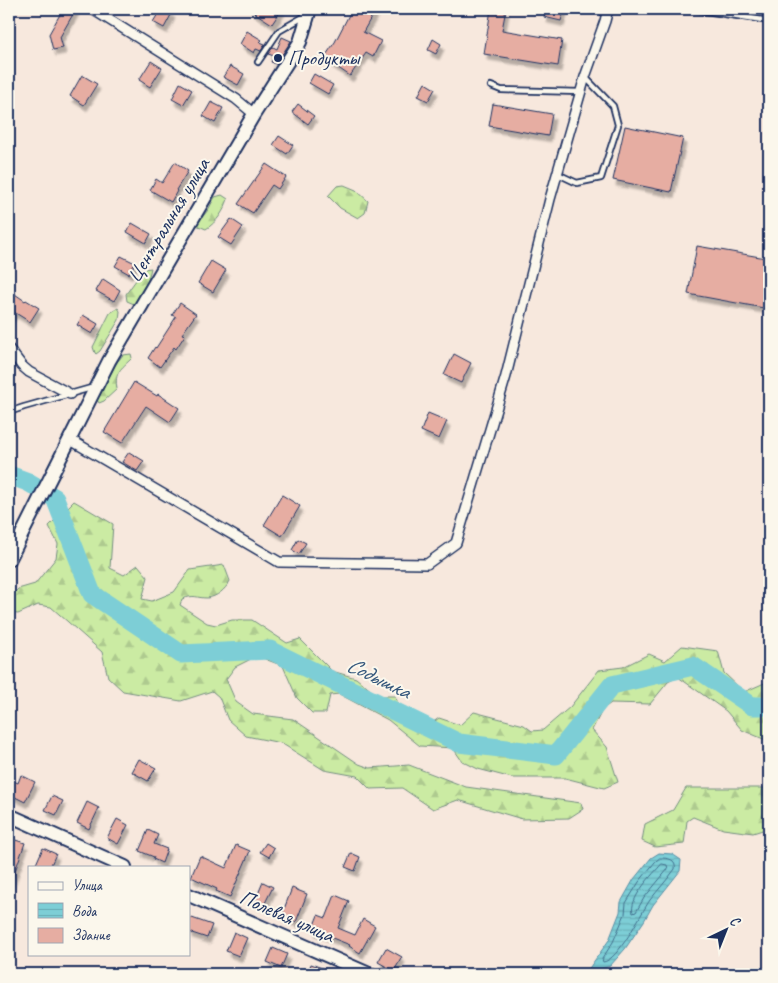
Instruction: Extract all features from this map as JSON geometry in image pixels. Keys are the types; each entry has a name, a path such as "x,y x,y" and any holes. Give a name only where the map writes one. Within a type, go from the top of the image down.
{"street":[{"path":"92,9 236,99 254,114"},
{"path":"68,439 279,562 428,564 456,543 506,376 557,173 580,92 608,9"},
{"name":"Центральная улица","path":"9,560 68,439 109,361 254,114 300,42 309,11"},
{"path":"9,350 29,372 70,394"},
{"path":"9,815 123,866"},
{"name":"Полевая улица","path":"190,895 369,974"}],"lane":[{"path":"693,9 769,21"},
{"path":"258,62 279,31 309,11"},
{"path":"557,173 577,183 601,178 618,125 613,106 585,77"},
{"path":"491,86 501,90 580,92"},
{"path":"9,412 24,406 95,387"}],"green space":[{"path":"344,185 356,190 368,201 365,213 358,218 340,208 328,196 337,186"},
{"path":"222,195 228,199 217,220 206,229 196,225 208,210 215,197"},
{"path":"151,268 144,296 134,304 127,301 126,294 144,269"},
{"path":"118,308 120,311 119,320 100,351 96,354 93,347 110,313"},
{"path":"131,354 132,358 118,375 117,389 99,403 97,400 117,362 123,355"},
{"path":"74,501 113,524 110,568 124,575 138,565 148,577 142,599 152,601 174,592 190,570 224,565 230,581 223,590 217,595 207,598 193,596 182,599 180,605 207,623 216,625 232,620 252,620 287,643 300,639 332,671 356,678 378,696 395,696 408,726 429,725 439,718 460,725 474,712 524,725 532,731 543,730 570,707 599,670 623,667 649,654 665,661 682,646 718,651 724,673 744,692 769,681 769,743 742,730 726,711 678,677 668,682 650,704 611,703 603,709 592,730 607,747 618,782 604,788 565,778 512,778 478,769 462,761 453,748 420,746 388,720 339,694 330,695 326,713 312,713 297,698 283,666 257,656 235,667 226,679 236,702 253,714 293,719 359,764 370,768 409,765 466,787 581,803 583,809 569,818 522,819 458,800 433,809 402,788 370,789 357,776 324,770 281,743 246,736 228,720 219,697 212,691 181,701 123,691 108,677 102,652 51,607 38,605 18,614 9,613 9,598 18,589 35,584 56,558 58,544 49,526"},
{"path":"686,788 769,788 769,828 753,833 723,829 693,817 687,821 684,844 655,847 642,841 645,824 673,810"}],"water":[{"path":"659,853 672,854 681,860 680,871 653,905 625,949 610,966 585,974 609,940 620,912 621,902 634,879 651,858"}],"building":[{"path":"63,9 76,9 60,37 63,48 53,50 49,34"},
{"path":"161,9 172,13 164,28 153,22"},
{"path":"249,9 282,9 272,24"},
{"path":"352,9 376,9 363,32 381,41 373,57 366,53 350,76 324,58 335,42"},
{"path":"491,9 506,9 502,30 562,40 558,66 484,54"},
{"path":"546,9 564,9 561,21 544,17"},
{"path":"247,31 265,44 261,51 256,49 254,53 240,44"},
{"path":"282,37 291,41 276,64 271,62 274,56 268,54 273,47 277,49"},
{"path":"433,39 441,44 436,54 428,50"},
{"path":"151,61 162,68 150,87 139,80"},
{"path":"230,66 244,74 238,85 223,77"},
{"path":"314,74 333,85 328,94 309,83"},
{"path":"82,75 97,84 84,105 70,96"},
{"path":"180,83 192,90 183,105 172,99"},
{"path":"425,83 435,89 428,101 418,96"},
{"path":"211,102 223,108 215,123 203,116"},
{"path":"298,104 314,116 308,124 292,112"},
{"path":"493,104 552,114 548,136 489,126"},
{"path":"625,126 683,138 671,192 613,180"},
{"path":"279,136 293,145 287,154 273,145"},
{"path":"175,162 188,171 171,202 150,190 156,179 162,183"},
{"path":"266,164 286,177 278,189 272,185 253,213 238,204"},
{"path":"231,219 243,227 231,245 218,237"},
{"path":"132,223 151,234 146,243 127,232"},
{"path":"697,246 766,258 765,266 769,267 769,309 688,294"},
{"path":"121,256 135,263 129,274 115,266"},
{"path":"211,261 226,270 213,292 198,283"},
{"path":"103,279 120,290 114,301 96,291"},
{"path":"9,290 39,308 30,322 14,312 9,320"},
{"path":"180,303 196,314 182,334 185,335 176,349 174,347 160,367 148,358 176,317 172,315"},
{"path":"83,315 98,324 92,334 77,325"},
{"path":"454,354 471,363 461,383 444,375"},
{"path":"134,382 157,396 158,394 179,408 170,422 146,406 122,443 104,432"},
{"path":"428,413 447,421 439,439 421,431"},
{"path":"129,452 144,461 137,471 122,462"},
{"path":"282,495 300,506 282,536 264,525"},
{"path":"298,539 306,543 299,554 292,550"},
{"path":"139,759 156,768 148,781 132,772"},
{"path":"21,775 35,782 25,802 9,794 9,779 18,783"},
{"path":"52,796 63,801 56,815 45,810"},
{"path":"87,802 99,808 89,829 77,823"},
{"path":"117,819 128,825 118,844 107,838"},
{"path":"148,830 158,835 154,844 167,849 162,863 153,859 154,857 139,851"},
{"path":"9,838 25,843 10,885 9,862 12,852 9,851"},
{"path":"266,843 274,848 269,857 260,852"},
{"path":"236,845 250,851 230,897 191,877 200,856 226,868"},
{"path":"43,848 56,854 50,866 39,866 36,864"},
{"path":"351,853 360,857 355,871 345,867"},
{"path":"263,882 273,887 264,905 255,901"},
{"path":"292,888 307,894 296,922 281,917"},
{"path":"335,895 349,901 338,928 355,935 363,919 375,926 360,953 350,945 312,930 318,915 326,918"},
{"path":"190,917 212,925 207,938 190,932"},
{"path":"234,932 247,938 239,956 226,951"},
{"path":"273,948 287,954 281,968 267,962"},
{"path":"386,948 402,957 394,971 378,962"},
{"path":"311,964 336,973 336,974 307,974"}],"waterway":[{"name":"Содышка","path":"9,475 28,482 55,498 92,594 181,654 270,650 459,743 556,755 612,685 693,666 752,706 769,706"}],"place":[{"name":"Продукты","path":"278,58"}]}
